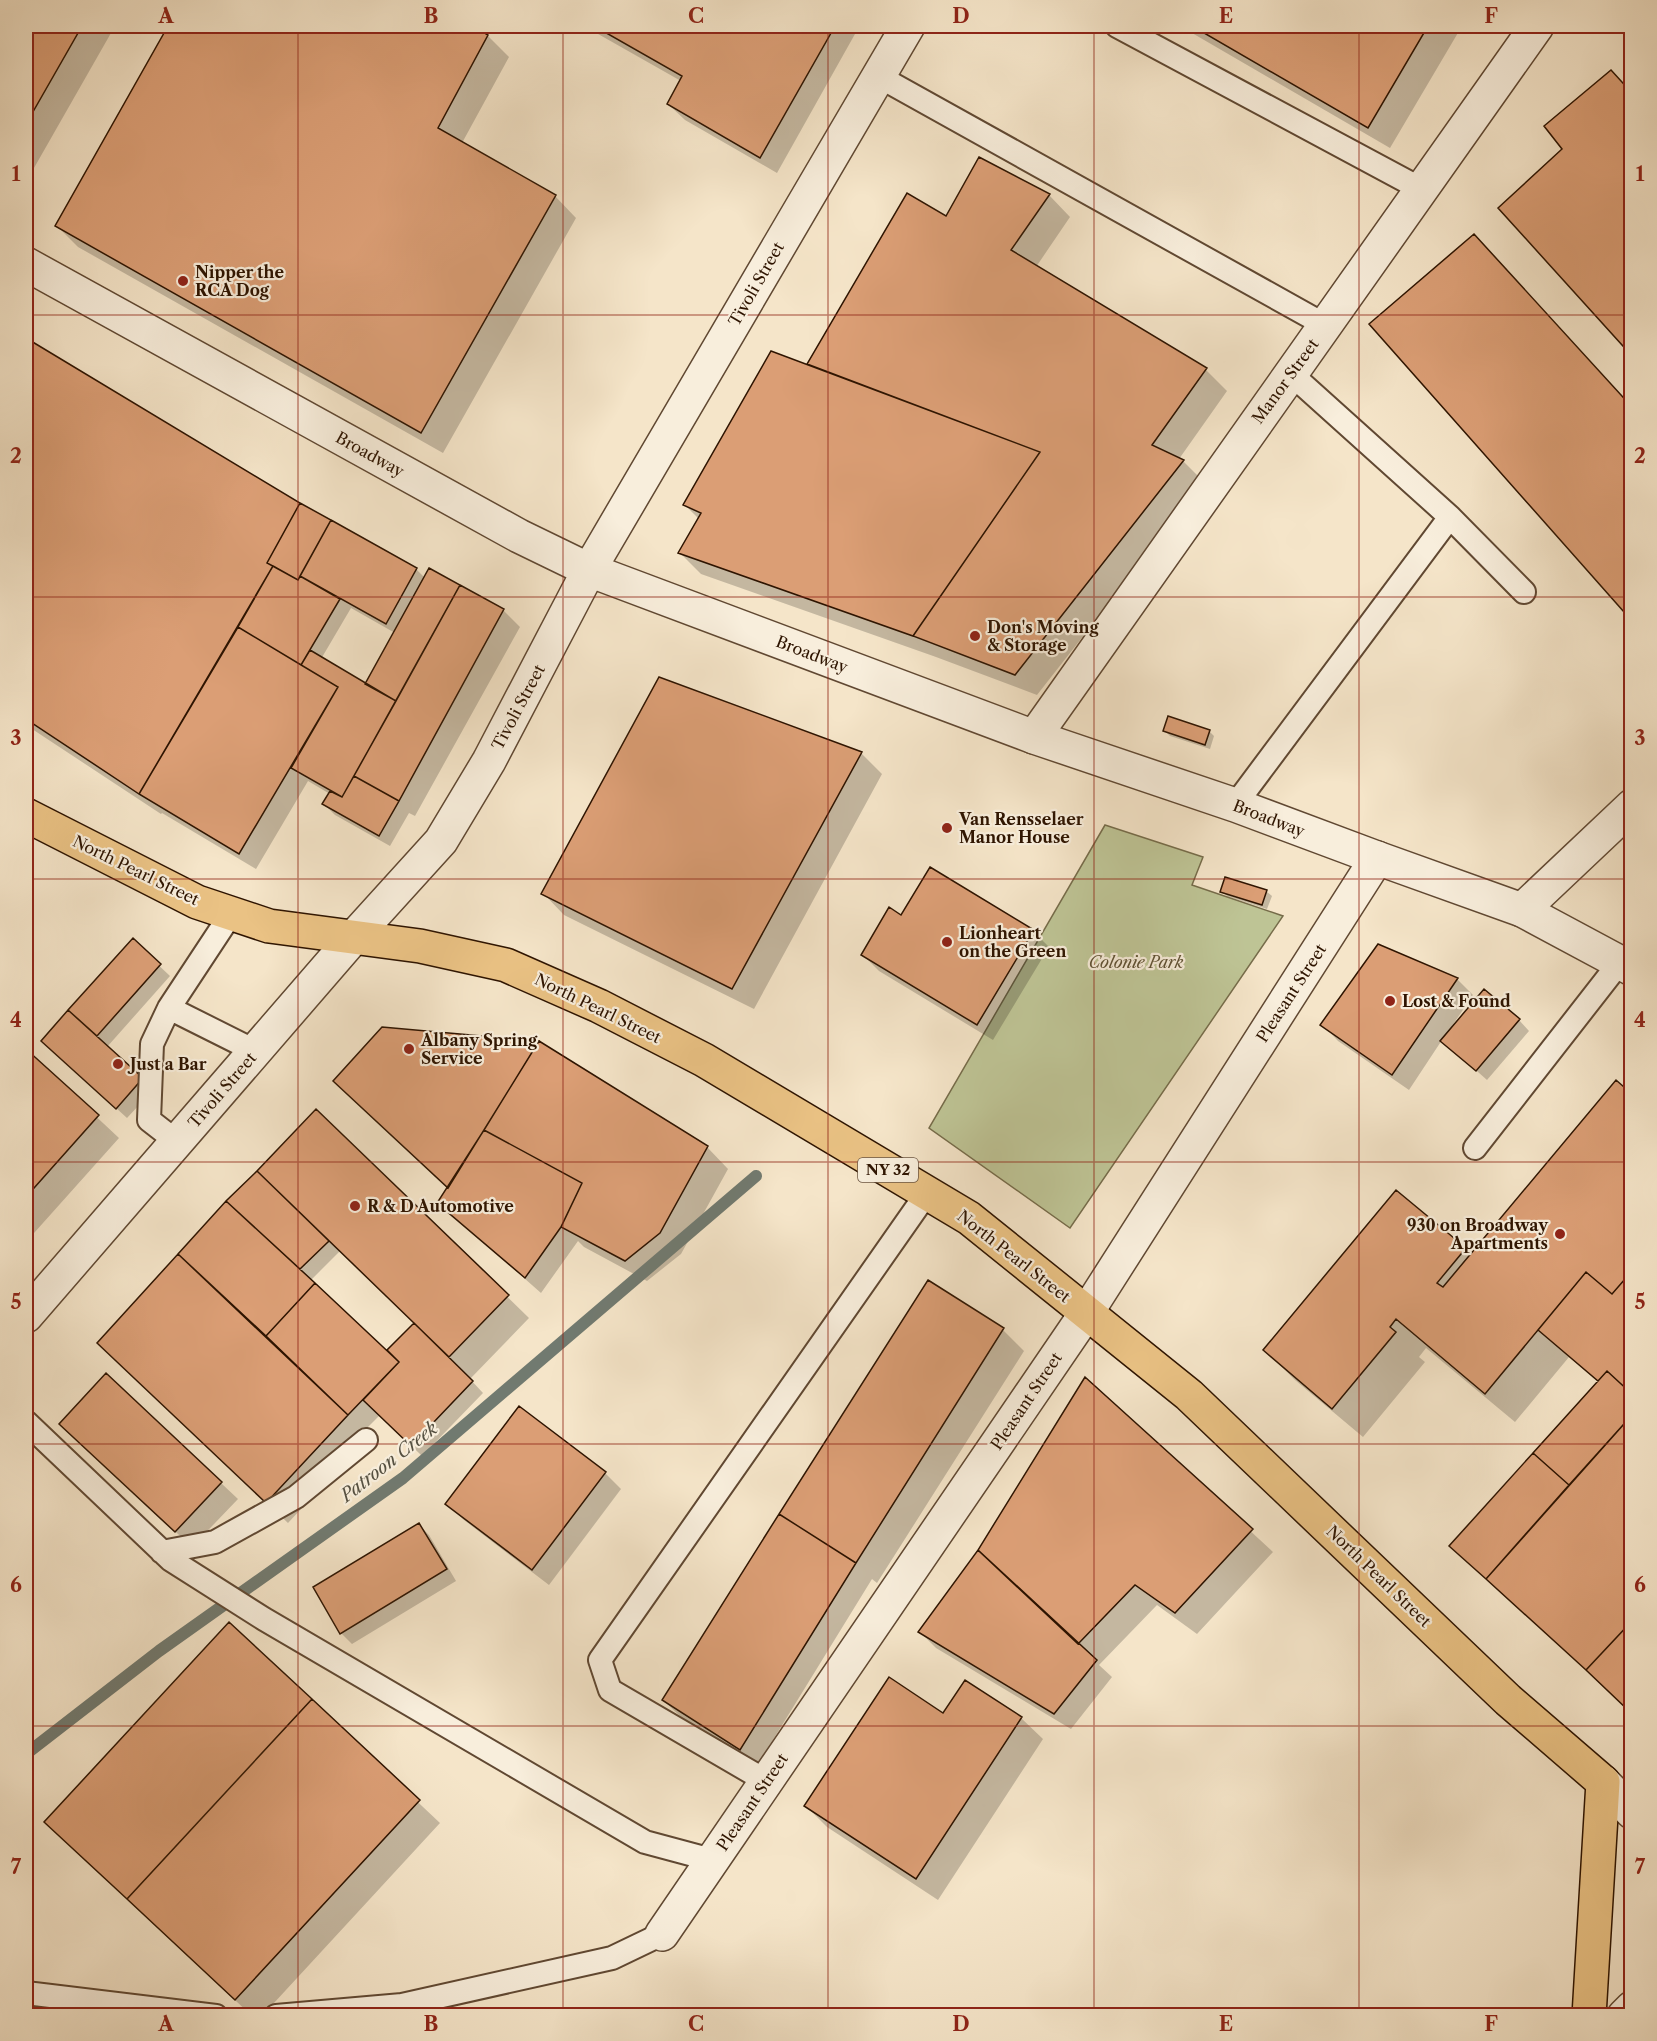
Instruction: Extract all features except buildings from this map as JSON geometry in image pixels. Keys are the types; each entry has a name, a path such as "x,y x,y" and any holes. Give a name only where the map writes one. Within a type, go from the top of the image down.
{"main road":[{"name":"North Pearl Street","path":"26,815 197,902 269,927 420,946 506,965 589,1002 704,1060 969,1218 1189,1395 1508,1700 1602,1782"},
{"path":"1589,2016 1602,1782"}],"street":[{"name":"Tivoli Street","path":"26,1316 353,938 441,841 489,761 589,570 908,26"},
{"name":"Manor Street","path":"1034,737 1536,26"},
{"name":"Broadway","path":"26,264 519,536 589,570 1034,737 1235,805 1522,910 1626,965"},
{"path":"1522,910 1632,806"},
{"name":"Pleasant Street","path":"662,1934 1087,1312 1377,858"},
{"path":"1602,1782 1632,1812"},
{"path":"1624,2016 1632,2008"}],"lane":[{"path":"1117,26 1421,189"},
{"path":"878,76 1325,325"},
{"path":"1290,373 1450,518 1524,592"},
{"path":"1235,805 1450,518"},
{"path":"176,1142 149,1120 152,1044 169,1008 231,914"},
{"path":"1475,1148 1626,965"},
{"path":"169,1008 255,1051"},
{"path":"766,1781 610,1690 600,1660 927,1193"},
{"path":"26,1422 166,1556 264,1619 645,1842 712,1860"},
{"path":"166,1556 215,1542 296,1497 366,1440"},
{"path":"276,2016 402,2005 612,1958 662,1934"},
{"path":"26,1993 216,2016"}],"green space":[{"name":"Colonie Park","path":"1105,825 1203,857 1192,885 1283,916 1070,1228 929,1128"}],"waterway":[{"name":"Patroon Creek","path":"26,1754 159,1651 403,1478 756,1176"}],"place":[{"name":"Nipper the RCA Dog","path":"183,281"},
{"name":"Don's Moving & Storage","path":"975,636"},
{"name":"Van Rensselaer Manor House","path":"947,828"},
{"name":"Lionheart on the Green","path":"947,942"},
{"name":"Lost & Found","path":"1390,1001"},
{"name":"Albany Spring Service","path":"409,1049"},
{"name":"Just a Bar","path":"118,1064"},
{"name":"R & D Automotive","path":"355,1206"},
{"name":"930 on Broadway Apartments","path":"1560,1234"}]}
